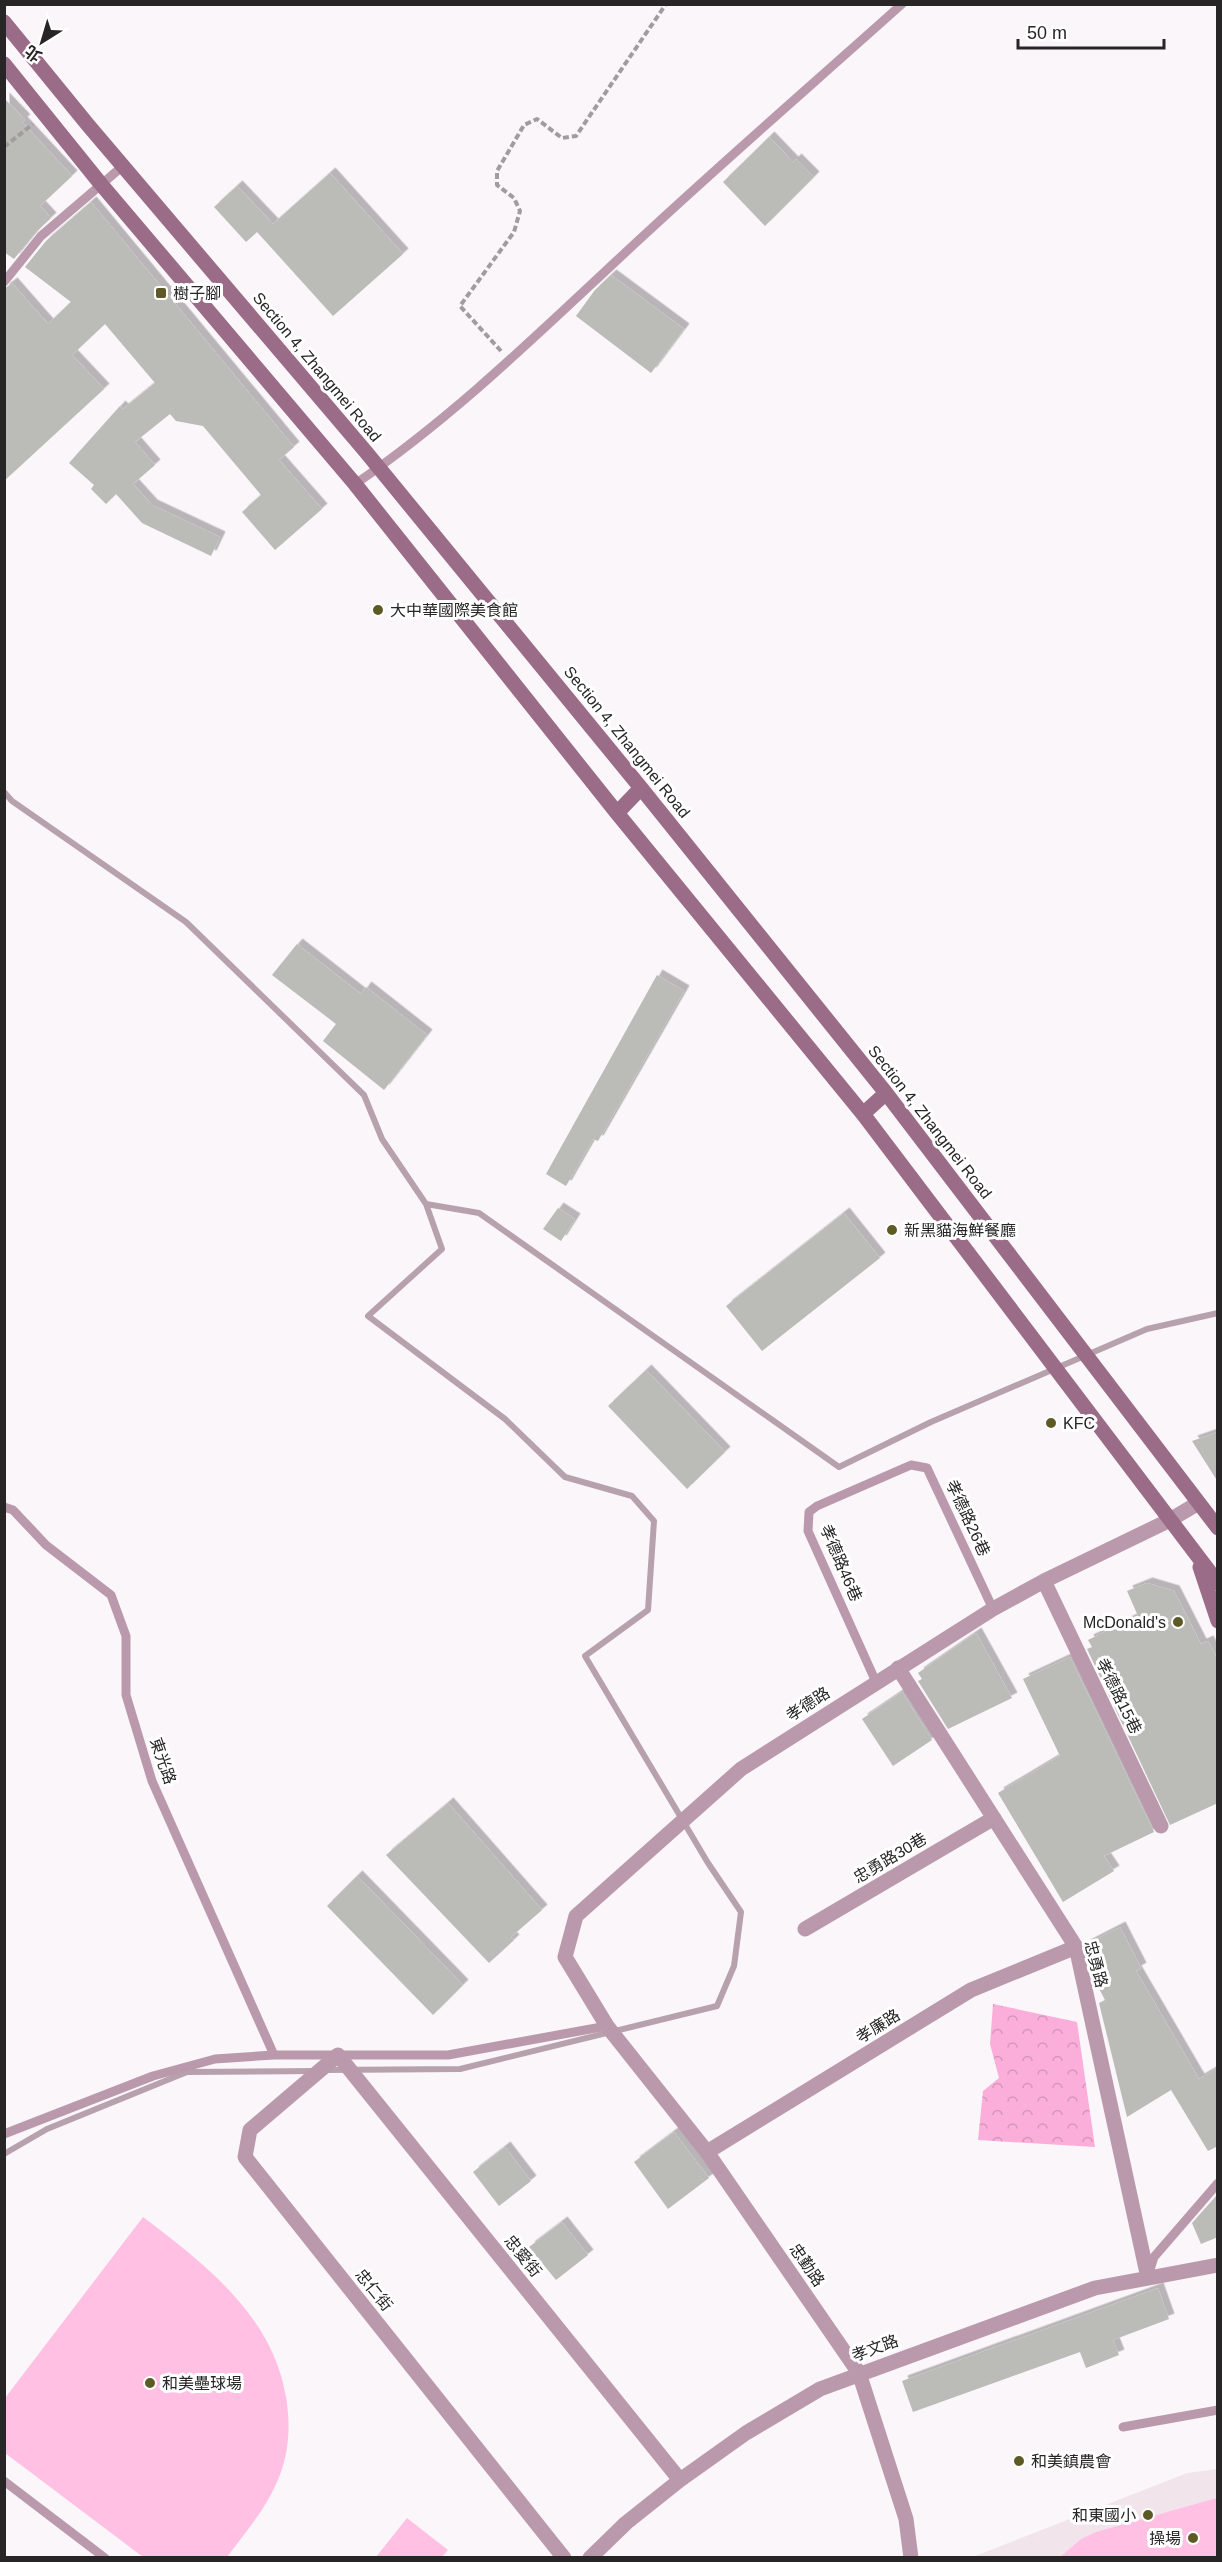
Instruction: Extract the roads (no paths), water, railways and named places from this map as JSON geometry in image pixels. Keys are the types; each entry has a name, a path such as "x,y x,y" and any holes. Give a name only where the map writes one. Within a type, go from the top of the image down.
{"main road":[{"name":"Section 4, Zhangmei Road","path":"4,22 379,468 641,788 886,1093 1197,1504 1218,1528"},
{"path":"4,64 100,183 355,484 617,813 863,1114 1168,1521 1218,1583"},
{"path":"617,813 641,788"},
{"path":"863,1114 886,1093"},
{"path":"1198,1559 1218,1620"}],"street":[{"name":"孝德路","path":"607,2026 565,1957 576,1916 741,1768 993,1609 1044,1581 1168,1521 1197,1504"},
{"name":"孝德路15巷","path":"1044,1581 1161,1826"},
{"name":"忠勇路","path":"898,1668 1076,1947 1148,2278"},
{"name":"忠勇路30巷","path":"805,1929 994,1818"},
{"name":"孝廉路","path":"707,2152 971,1990 1076,1947"},
{"name":"忠勤路","path":"607,2026 707,2152 859,2373 906,2518 911,2558"},
{"name":"忠愛街","path":"338,2055 680,2480"},
{"name":"忠仁街","path":"338,2055 250,2130 245,2157 564,2558"},
{"name":"孝文路","path":"590,2558 626,2523 680,2480 746,2433 820,2389 1095,2288 1218,2265"}],"lane":[{"path":"355,484 379,468 509,360 678,204 902,4"},
{"path":"4,282 40,236 124,165"},
{"name":"孝德路26巷","path":"899,1472 911,1465 927,1467 993,1609"},
{"name":"孝德路46巷","path":"876,1682 808,1531 808,1518 817,1506 899,1472"},
{"name":"東光路","path":"4,1507 14,1510 46,1545 111,1595 126,1636 126,1695 152,1781 274,2055"},
{"path":"4,2134 153,2076 216,2059 274,2055 448,2055 607,2026"},
{"path":"1148,2278 1155,2257 1218,2183"},
{"path":"1123,2427 1218,2410"},
{"path":"4,2481 105,2558"}],"waterway":[{"path":"4,792 12,801 186,922 364,1095 382,1139 426,1204 479,1213 839,1467 931,1422 1147,1329 1218,1313"},
{"path":"326,2070 460,2069 717,2006 734,1966 741,1912 708,1863 585,1656 648,1610 654,1521 632,1496 565,1477 505,1419 368,1316 442,1249 426,1204"},
{"path":"4,2154 47,2129 187,2072 316,2071"}],"place":[{"name":"樹子腳","path":"161,293"},
{"name":"大中華國際美食館","path":"378,610"},
{"name":"新黑貓海鮮餐廳","path":"892,1230"},
{"name":"KFC","path":"1051,1423"},
{"name":"McDonald's","path":"1178,1622"},
{"name":"和美壘球場","path":"150,2383"},
{"name":"和美鎮農會","path":"1019,2461"},
{"name":"和東國小","path":"1148,2515"},
{"name":"操場","path":"1193,2538"}]}
